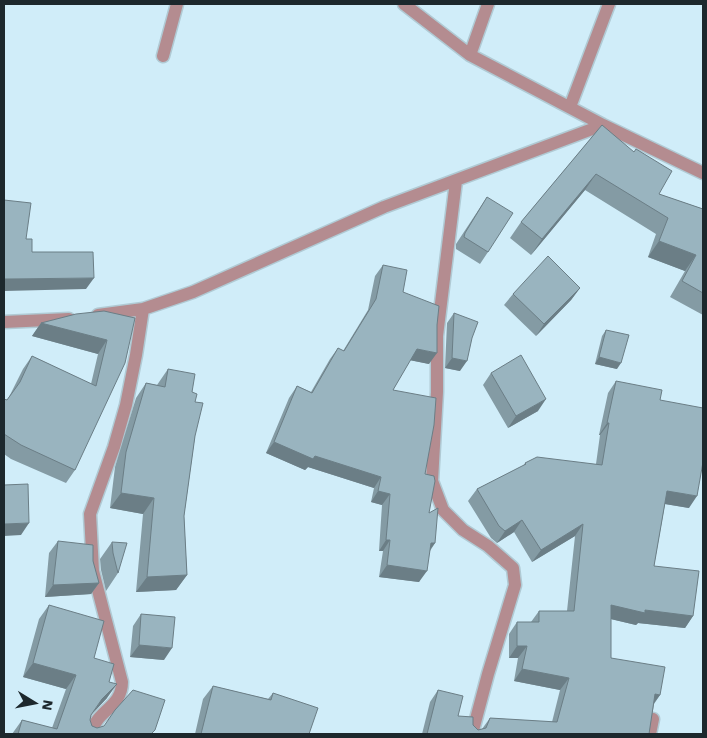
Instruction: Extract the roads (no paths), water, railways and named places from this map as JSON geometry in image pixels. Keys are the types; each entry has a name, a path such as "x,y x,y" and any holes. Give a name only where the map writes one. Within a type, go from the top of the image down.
{"street":[{"path":"162,56 177,4"},
{"path":"404,4 470,55 604,125 703,173"},
{"path":"470,55 488,4"},
{"path":"570,107 609,4"},
{"path":"4,322 73,319 142,309 202,288 384,207 604,125"},
{"path":"456,181 438,336 432,481 443,510 463,530 488,546 513,568 515,585 472,734"},
{"path":"88,734 98,719 119,697 122,689 122,682 93,571 90,514 114,447 126,406 136,355 142,309"},
{"path":"650,734 653,719"}]}
